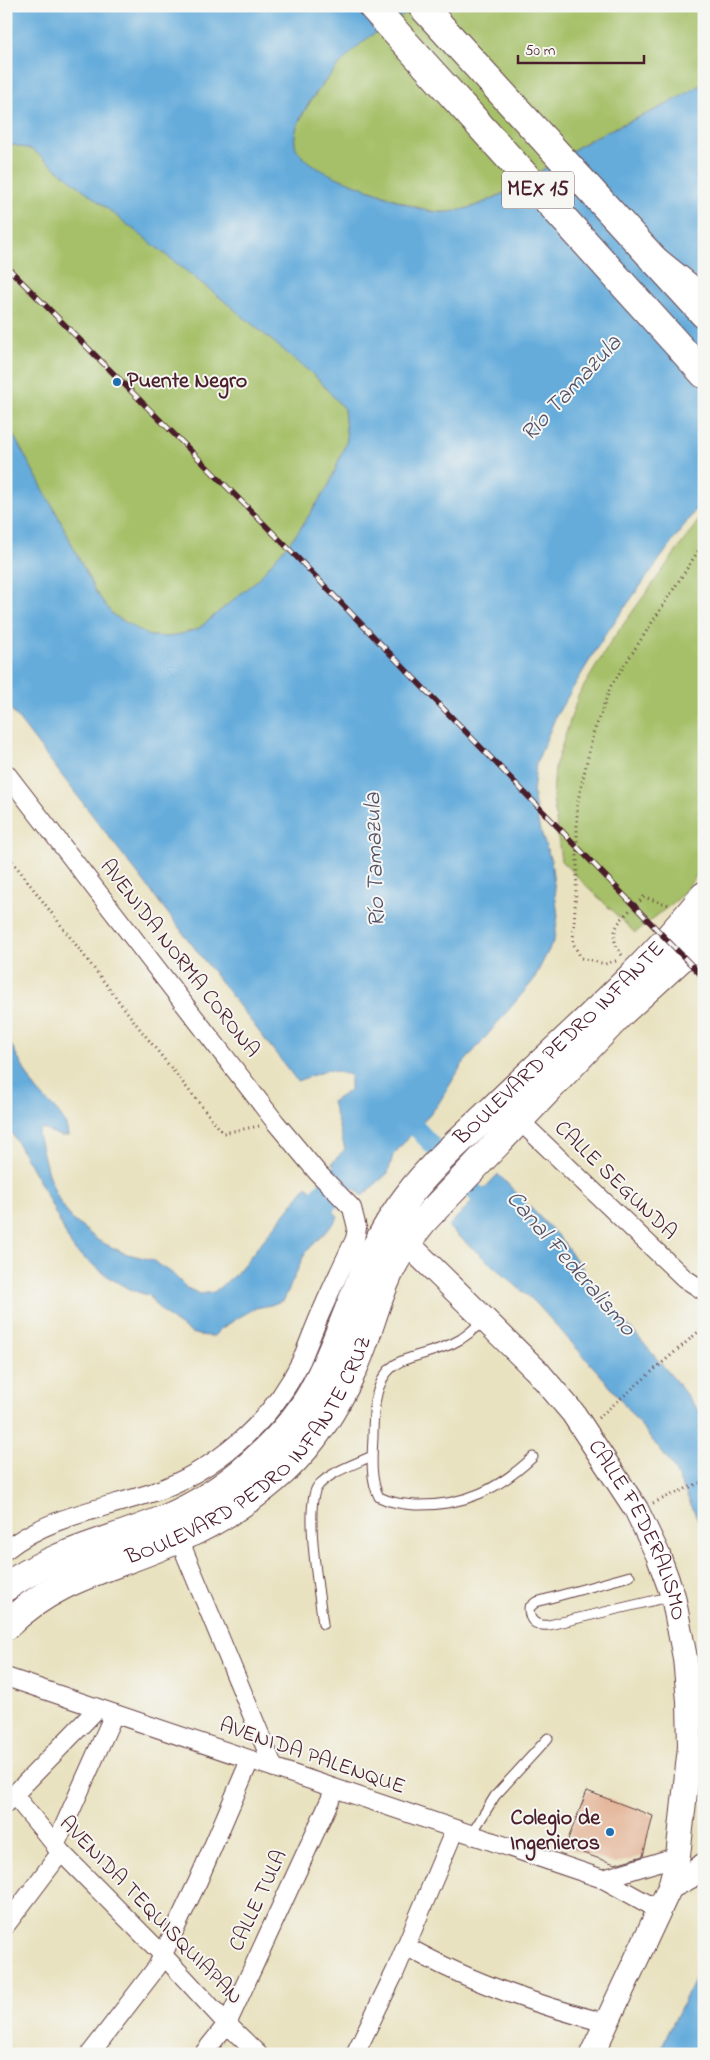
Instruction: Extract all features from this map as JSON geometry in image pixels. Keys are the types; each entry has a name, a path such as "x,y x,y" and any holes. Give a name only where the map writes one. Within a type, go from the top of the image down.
{"main road":[{"name":"MEX 15","path":"372,6 704,374"},
{"name":"MEX 15","path":"422,6 704,314"},
{"path":"652,258 704,300"},
{"name":"BOULEVARD PEDRO INFANTE","path":"413,1190 472,1128 635,972 697,904"},
{"name":"BOULEVARD PEDRO INFANTE","path":"430,1215 622,1012 704,937"},
{"path":"622,1012 655,987 682,962 704,947"},
{"name":"BOULEVARD PEDRO INFANTE CRUZ","path":"6,1587 23,1575 68,1553 165,1519 209,1496 252,1464 278,1438 297,1415 317,1384 366,1265 397,1210 413,1190"},
{"name":"BOULEVARD PEDRO INFANTE CRUZ","path":"6,1626 20,1612 47,1593 81,1576 179,1539 217,1519 253,1496 285,1469 310,1441 332,1410 354,1366 392,1266 406,1242 430,1215"},
{"name":"CALLE FEDERALISMO","path":"406,1242 538,1372 579,1421 636,1510 658,1555 673,1596 686,1658 689,1701 690,1747 678,1856 688,1876 659,1910 592,2054"}],"street":[{"name":"AVENIDA NORMA CORONA","path":"6,772 276,1123 352,1208 357,1228 355,1239 300,1362 264,1417 244,1437 217,1459 181,1480 153,1492 74,1516 42,1529 6,1550"},
{"name":"CALLE SEGUNDA","path":"519,1120 684,1278 704,1291"},
{"path":"179,1539 274,1768"},
{"name":"AVENIDA PALENQUE","path":"6,1677 603,1880 659,1910"},
{"path":"10,1799 106,1711"},
{"path":"6,1925 58,1849 106,1711"},
{"path":"90,2054 149,1978 163,1955 198,1881 250,1760"},
{"name":"CALLE TULA","path":"203,2054 227,2024 335,1789"},
{"name":"AVENIDA TEQUISQUIAPAN","path":"10,1799 258,2054"},
{"path":"355,2054 371,2025 406,1946 463,1832"},
{"path":"603,1880 678,1856"},
{"path":"406,1946 436,1964 478,1982 564,2012 606,2023"}],"lane":[{"path":"483,1318 479,1325 454,1344 402,1361 393,1366 385,1375 375,1400 372,1456 375,1490 379,1497 397,1503 424,1505 457,1502 474,1497 504,1481 533,1457"},
{"path":"323,1624 311,1504 313,1494 323,1481 372,1456"},
{"path":"630,1576 536,1602 529,1608 529,1616 532,1622 540,1626 548,1625 673,1596"},
{"path":"463,1832 548,1738"}],"path":[{"path":"697,904 644,897 619,922 614,932 613,940 625,958 605,964 581,958 574,943 577,805 593,734 611,686 704,542"},
{"path":"6,853 140,1029 223,1134 276,1123"},
{"path":"602,1415 704,1328"},
{"path":"668,1497 704,1481"}],"green space":[{"path":"423,6 704,6 704,83 672,102 595,137 522,182 483,203 447,212 418,208 316,168 299,153 295,145 295,134 299,121 316,93 348,56 363,42 388,24"},
{"path":"6,144 33,150 223,300 316,377 344,409 347,440 329,485 298,532 256,581 198,629 171,637 149,636 113,615 95,591 57,514 6,422"},
{"path":"704,513 704,866 679,898 635,933 561,861 553,797 555,767 578,696 612,640"}],"water":[{"path":"6,6 423,6 370,36 338,67 316,92 307,106 295,133 295,144 306,160 328,173 410,206 439,212 468,208 506,192 596,137 668,104 704,83 704,498 605,635 556,716 536,764 533,793 539,827 551,860 558,916 554,940 533,981 462,1065 437,1106 393,1155 388,1173 362,1196 332,1163 345,1149 332,1102 350,1090 350,1075 328,1070 297,1081 6,703 6,422 57,514 95,591 113,615 149,636 171,637 198,629 256,581 298,532 329,485 347,440 344,409 316,377 223,300 33,150 6,144"},
{"path":"6,1036 33,1085 59,1114 67,1128 68,1136 60,1136 41,1128 38,1134 48,1174 59,1200 71,1218 99,1241 124,1253 152,1260 172,1273 187,1288 200,1294 214,1292 236,1274 307,1186 338,1216 336,1221 305,1253 284,1300 256,1308 219,1330 215,1336 198,1335 183,1328 170,1318 150,1296 129,1289 110,1278 75,1251 42,1186 6,1123"},
{"path":"498,1174 560,1238 599,1291 675,1380 704,1418 704,1532 672,1465 604,1379 537,1304 448,1227"},
{"path":"704,1960 704,2054 658,2054"}],"building":[{"name":"Colegio de Ingenieros","path":"587,1791 653,1816 643,1856 615,1864 565,1847"}],"waterway":[{"name":"Canal Federalismo","path":"401,1111 493,1212"},
{"name":"Río Tamazula","path":"297,1233 305,1221 363,1155 369,1144"}],"railway":[{"path":"6,266 286,546 704,978"}],"place":[{"name":"Puente Negro","path":"117,382"},
{"name":"Colegio de Ingenieros","path":"610,1832"}]}
